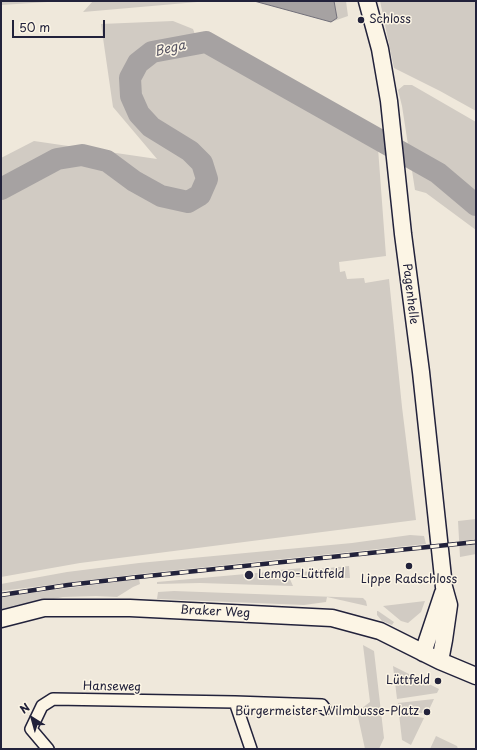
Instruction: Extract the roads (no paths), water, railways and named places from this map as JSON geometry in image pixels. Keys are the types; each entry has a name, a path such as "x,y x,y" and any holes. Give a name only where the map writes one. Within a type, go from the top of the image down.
{"main road":[{"name":"Pagenhelle","path":"367,1 380,49 389,101 403,241 425,409 444,588 449,605 440,661"},
{"name":"Pagenhelle","path":"423,653 444,588"},
{"name":"Braker Weg","path":"1,620 44,608 122,608 332,618 380,631 440,661"},
{"path":"440,661 476,676"},
{"path":"440,661 458,674 476,682"}],"street":[{"name":"Hanseweg","path":"48,749 32,729 42,706 53,699 322,705 325,709"},
{"path":"235,702 251,749"}],"waterway":[{"name":"Bega","path":"1,189 57,159 82,155 107,161 134,181 161,196 188,202 200,195 207,179 202,163 190,151 151,127 139,114 131,96 130,78 138,63 152,52 206,42 438,173 476,205"}],"railway":[{"path":"1,595 138,577 476,542"}],"place":[{"name":"Schloss","path":"361,20"},
{"name":"Lippe Radschloss","path":"409,566"},
{"name":"Lemgo-Lüttfeld","path":"249,575"},
{"name":"Lüttfeld","path":"438,681"},
{"name":"Bürgermeister-Wilmbusse-Platz","path":"427,712"}]}
